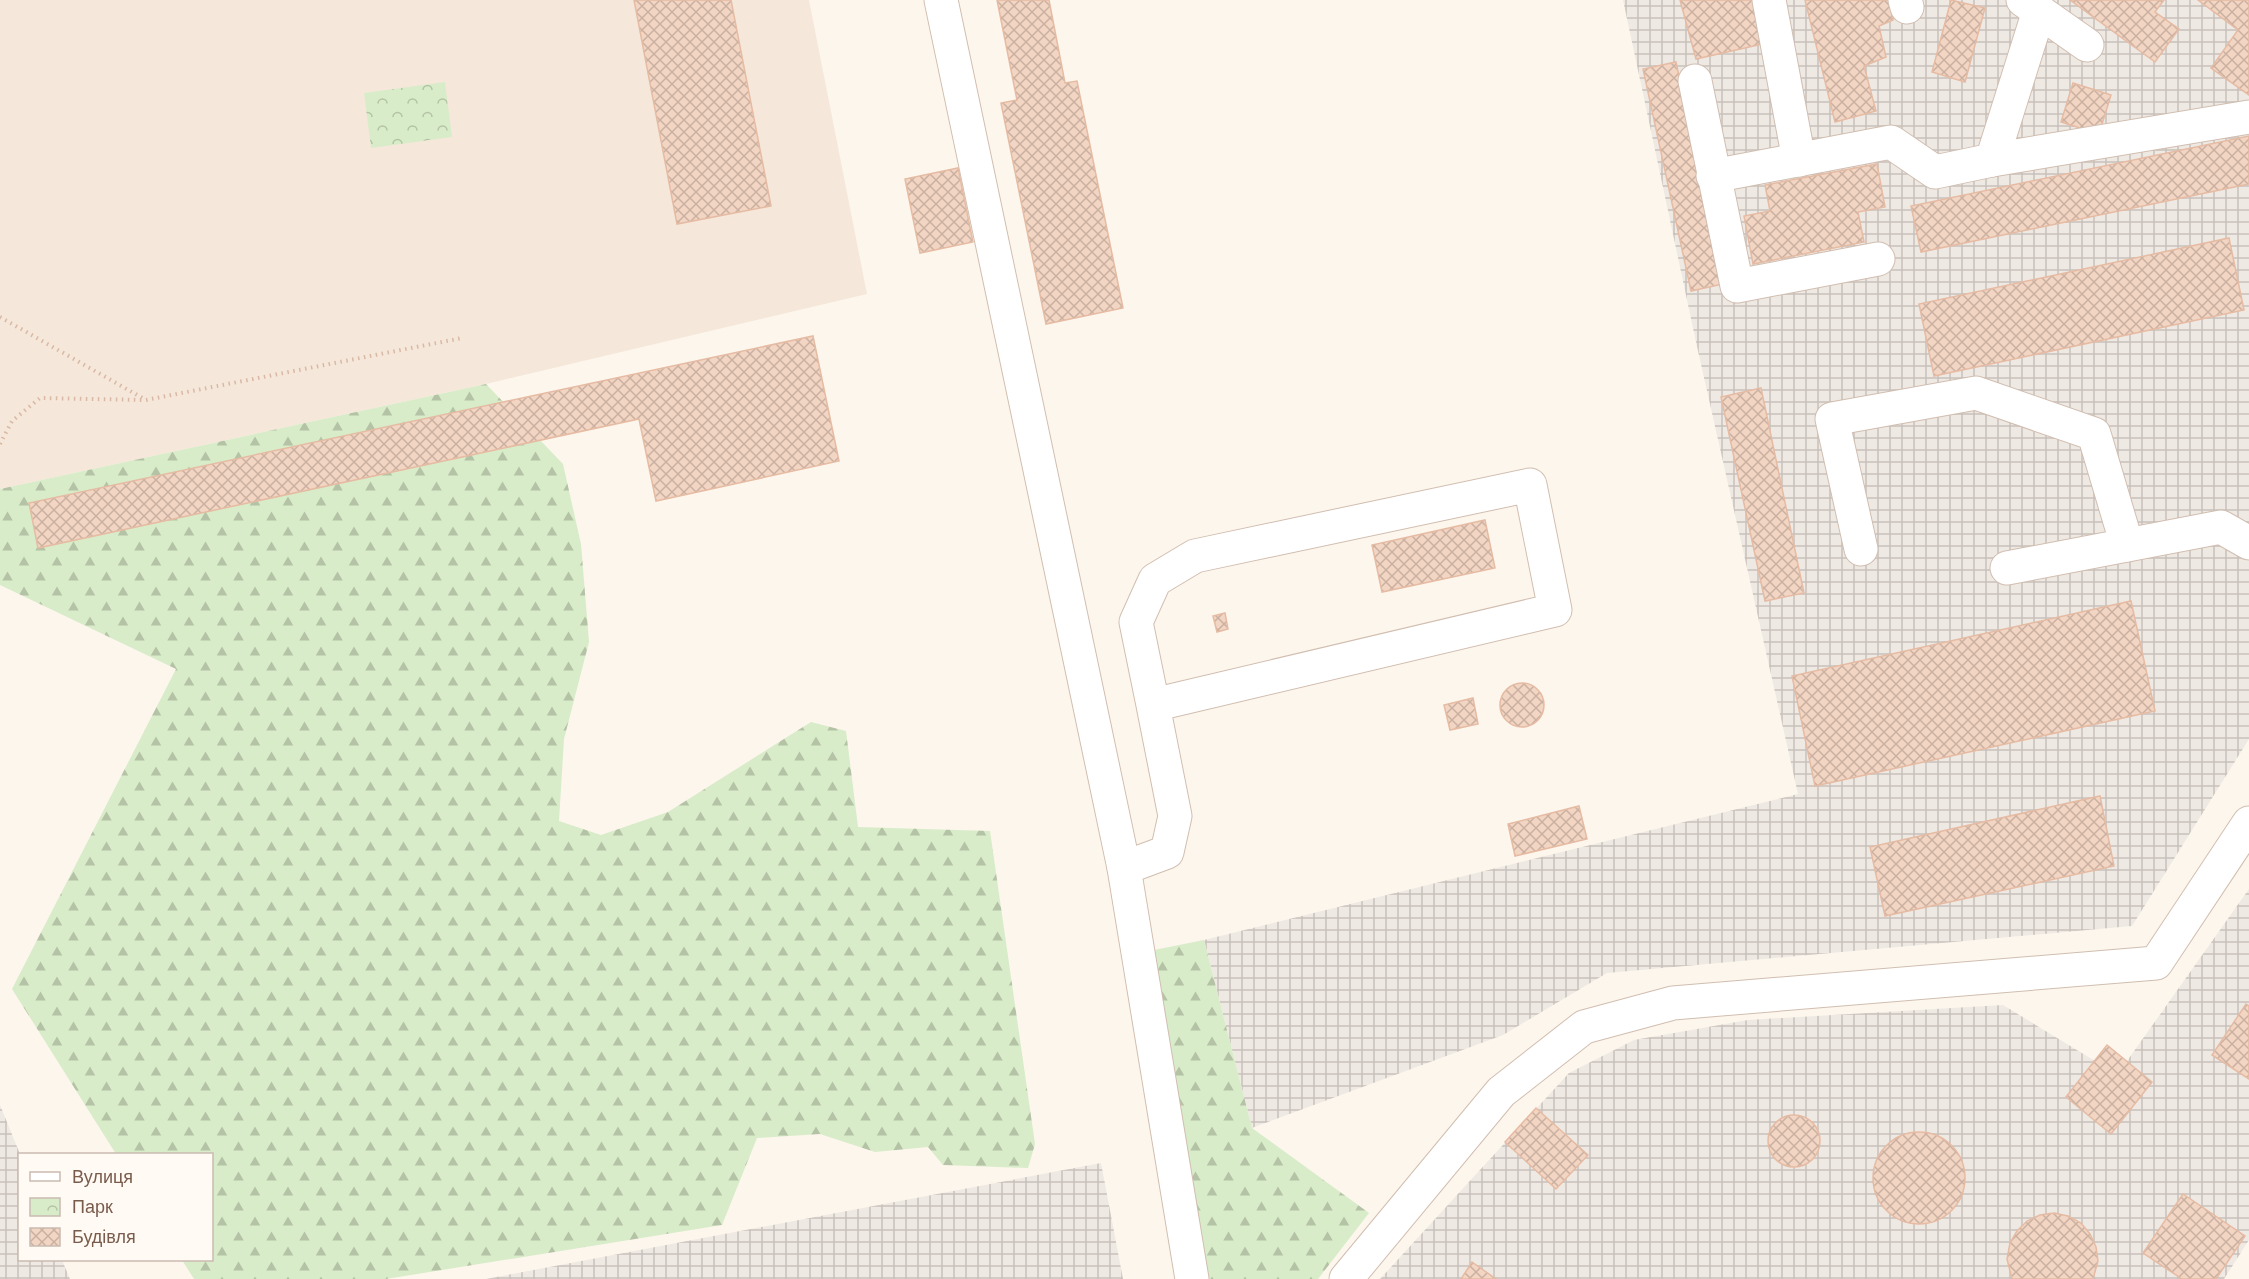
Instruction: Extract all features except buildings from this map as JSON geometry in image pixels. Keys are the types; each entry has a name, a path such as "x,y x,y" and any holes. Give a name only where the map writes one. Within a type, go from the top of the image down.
{"lane":[{"path":"941,0 1124,868 1192,1279"},
{"path":"1769,0 1800,160"},
{"path":"1992,160 2032,6 2087,45"},
{"path":"1695,81 1737,286 1878,258"},
{"path":"1713,176 1891,142 1935,172 1992,160 2249,117"},
{"path":"1861,549 1832,419 1976,393 2094,434 2127,545"},
{"path":"1124,868 1167,852 1175,816 1136,622 1155,580 1195,556 1530,485 1555,610 1153,705"},
{"path":"2007,568 2221,527 2249,543"},
{"path":"1346,1279 1501,1092 1584,1027 1673,1003 2156,963 2249,823"}],"path":[{"path":"0,317 146,400"},
{"path":"0,444 12,421 40,398 146,400 462,338"}],"shaded area":[{"path":"0,0 809,0 867,294 486,384 0,489"},
{"path":"1623,0 2249,0 2249,739 2132,926 1607,973 1503,1035 1252,1128 1204,940 1798,794 1696,342"},
{"path":"2249,889 2249,1240 2224,1279 1380,1279 1569,1073 1634,1040 1748,1020 2003,1005 2095,1061 2107,1045 2127,1061"},
{"path":"0,1105 20,1153 18,1261 62,1261 70,1279 0,1279"},
{"path":"1101,1163 1123,1279 486,1279"}],"green space":[{"path":"445,82 452,137 371,148 364,93"},
{"path":"486,384 563,464 581,544 589,642 564,739 559,821 601,835 668,812 811,722 846,731 858,827 990,831 1035,1144 1028,1168 943,1165 928,1147 875,1152 820,1134 757,1138 722,1225 386,1279 194,1279 183,1261 213,1261 213,1153 115,1153 12,989 176,669 0,585 0,489"},
{"path":"1204,940 1252,1128 1369,1213 1318,1279 1208,1279 1149,951"}]}
